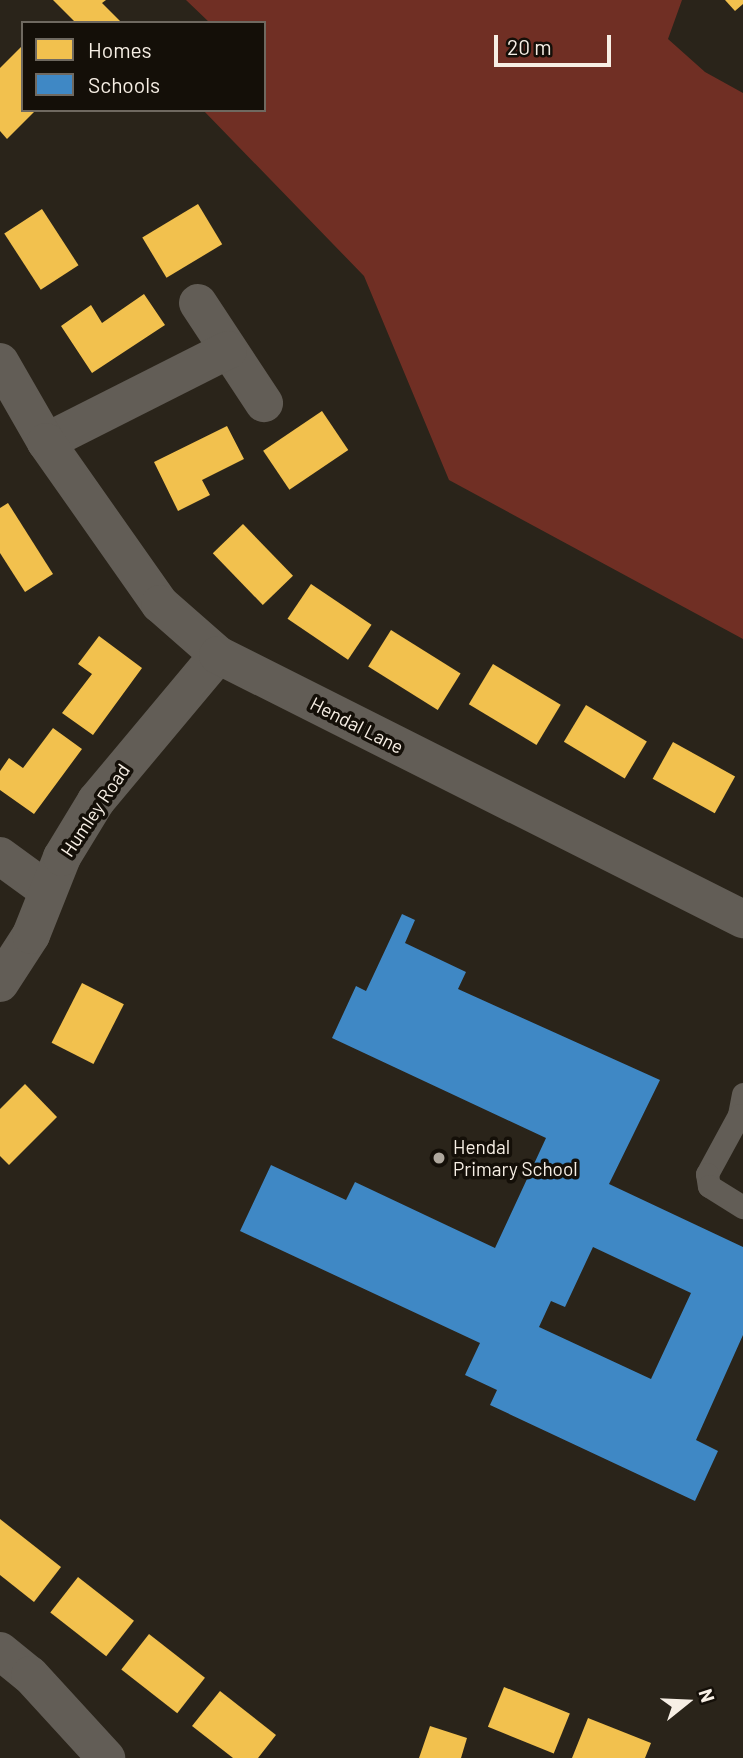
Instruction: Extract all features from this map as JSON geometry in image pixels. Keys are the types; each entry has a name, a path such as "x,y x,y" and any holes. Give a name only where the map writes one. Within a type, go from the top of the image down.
{"street":[{"path":"198,303 264,403"},
{"path":"46,442 228,350"},
{"name":"Hendal Lane","path":"0,362 46,442 160,604 218,655 743,919"},
{"name":"Humley Road","path":"0,983 31,935 62,857 96,801 218,655"},
{"path":"0,856 48,891"},
{"path":"0,1651 30,1675 106,1758"}],"lane":[{"path":"743,1098 739,1115 707,1174 709,1186 743,1208"}],"shaded area":[{"path":"186,0 682,0 668,39 705,72 743,93 743,639 449,480 364,276 205,112 266,112 266,21 208,21"}],"building: Homes":[{"path":"53,0 106,0 102,3 120,21 74,21"},
{"path":"725,0 743,0 743,4 735,11"},
{"path":"21,47 21,112 34,112 7,139 0,131 0,68"},
{"path":"198,204 222,244 166,278 142,237"},
{"path":"42,209 78,265 41,290 4,234"},
{"path":"144,294 165,325 92,373 61,326 91,305 102,323"},
{"path":"322,411 348,450 289,490 263,451"},
{"path":"227,426 244,459 202,480 210,495 178,511 154,462"},
{"path":"8,503 53,574 25,592 0,553 0,508"},
{"path":"243,524 293,576 263,605 213,553"},
{"path":"311,584 372,625 348,660 288,619"},
{"path":"391,630 461,673 438,710 368,666"},
{"path":"99,636 142,668 93,735 62,713 92,674 78,664"},
{"path":"493,664 561,705 537,745 469,704"},
{"path":"586,705 647,742 625,778 564,742"},
{"path":"53,728 82,749 34,814 0,790 0,771 9,758 23,768"},
{"path":"673,742 735,776 715,813 653,779"},
{"path":"82,983 124,1004 93,1064 52,1043"},
{"path":"25,1084 57,1117 9,1165 0,1156 0,1109"},
{"path":"0,1519 61,1567 34,1602 0,1575"},
{"path":"78,1577 134,1621 106,1656 50,1612"},
{"path":"149,1634 205,1678 177,1713 121,1669"},
{"path":"504,1687 570,1714 554,1753 488,1727"},
{"path":"220,1691 276,1735 258,1758 233,1758 192,1726"},
{"path":"588,1718 651,1743 645,1758 572,1758"},
{"path":"430,1726 467,1738 461,1758 419,1758"}],"building: Schools":[{"path":"402,914 415,920 405,943 466,972 458,989 660,1080 609,1184 743,1247 743,1335 696,1440 718,1451 695,1501 490,1405 497,1390 465,1375 480,1343 240,1231 271,1165 346,1200 355,1182 495,1248 546,1138 332,1038 356,986 366,991","holes":["593,1247 691,1293 651,1379 539,1327 551,1301 565,1307"]}],"place":[{"name":"Hendal Primary School","path":"439,1158"}]}
